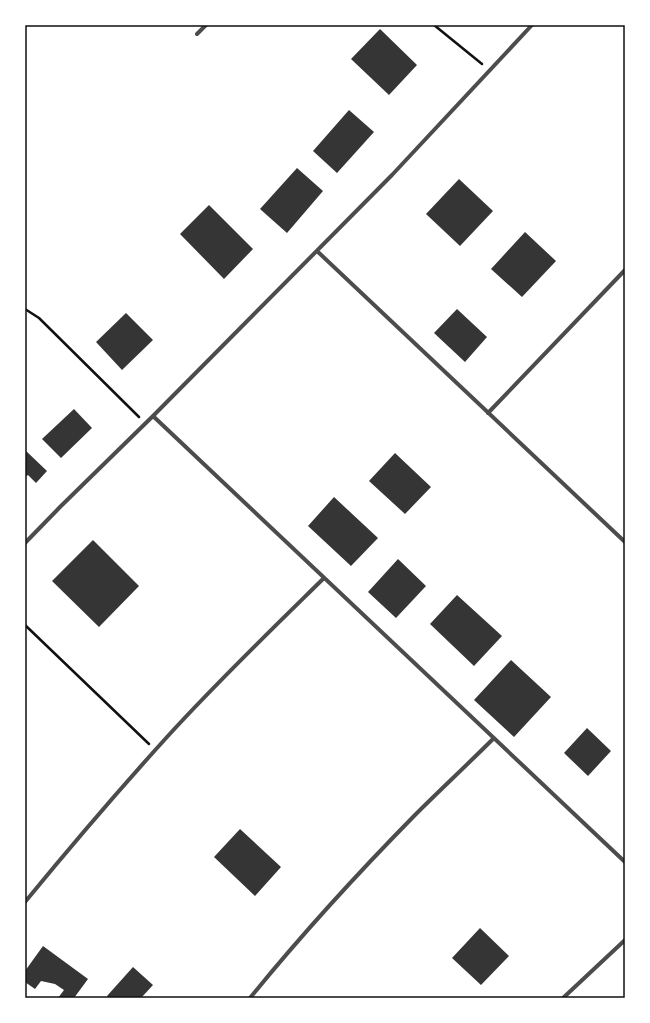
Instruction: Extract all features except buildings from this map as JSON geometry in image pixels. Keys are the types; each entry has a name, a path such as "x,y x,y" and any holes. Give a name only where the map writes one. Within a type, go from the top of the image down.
{"street":[{"path":"197,34 206,25"},
{"path":"25,543 392,175 532,25"},
{"path":"317,251 625,542"},
{"path":"488,413 625,270"},
{"path":"153,416 625,862"},
{"path":"25,902 93,820 155,750 244,656 324,578"},
{"path":"250,998 340,893 416,814 494,738"},
{"path":"563,998 625,940"}],"path":[{"path":"434,25 490,71"},
{"path":"25,309 39,318 145,423"},
{"path":"25,625 155,750"}]}
